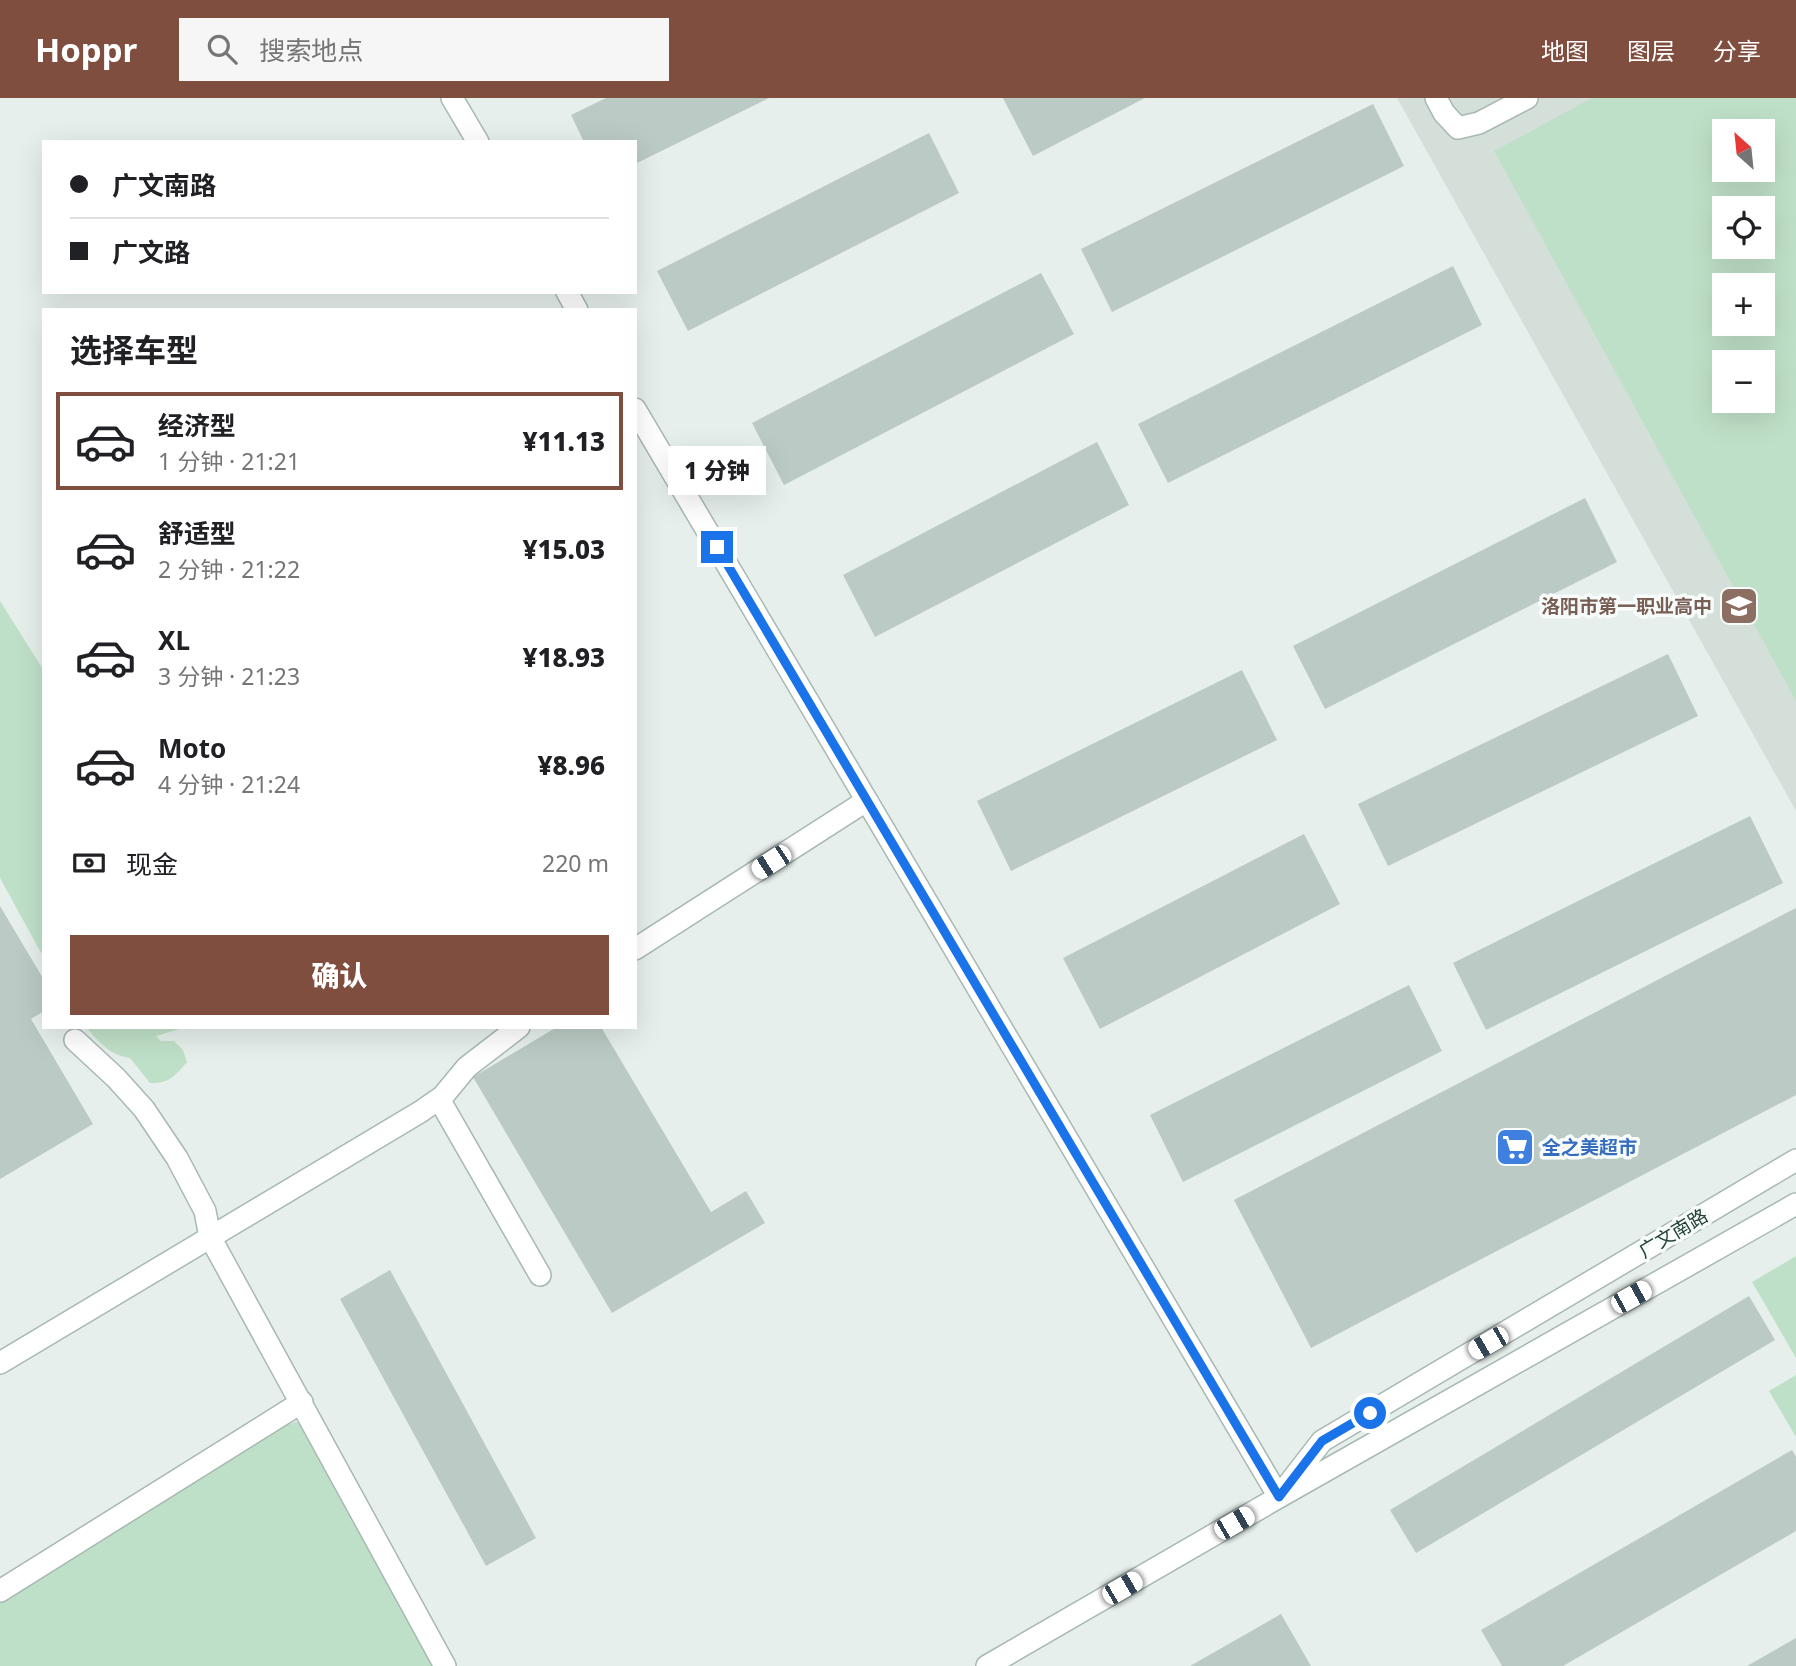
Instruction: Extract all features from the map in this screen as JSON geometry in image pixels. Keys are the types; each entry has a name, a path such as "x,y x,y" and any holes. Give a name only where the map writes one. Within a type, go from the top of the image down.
{"street":[{"path":"452,98 477,140"},
{"path":"1436,98 1444,113 1458,128 1479,123 1527,98"},
{"path":"637,412 1279,1497"},
{"path":"637,948 866,801"},
{"path":"0,1363 439,1099 467,1067 516,1029"},
{"path":"75,1040 103,1064 137,1101 177,1158 205,1211 210,1237 445,1666"},
{"path":"439,1099 540,1275"},
{"name":"广文南路","path":"1279,1497 1322,1441 1796,1160"},
{"name":"广文南路","path":"987,1666 1796,1204"},
{"path":"0,1591 302,1402"}],"shaded area":[{"name":"洛阳市第一职业高中","path":"1397,98 1796,98 1796,811"}],"green space":[{"path":"1592,98 1796,98 1796,701 1494,151"},
{"path":"0,601 42,668 42,954 0,878"},
{"path":"88,1029 179,1029 156,1036 161,1041 174,1041 183,1050 187,1062 167,1080 150,1083 130,1058 110,1051"},
{"path":"1796,1256 1796,1358 1752,1282"},
{"path":"1796,1375 1796,1437 1769,1391"},
{"path":"295,1422 305,1424 436,1666 0,1666 0,1600 276,1429"}],"building":[{"path":"606,98 769,98 637,163 637,140 583,140 571,115"},
{"path":"1003,98 1145,98 1033,156"},
{"path":"1373,104 1404,166 1112,312 1081,249"},
{"path":"929,133 959,193 688,331 657,271"},
{"path":"1453,266 1482,325 1168,483 1138,424"},
{"path":"1041,273 1074,334 784,485 752,423"},
{"path":"1097,442 1129,505 875,637 843,575"},
{"path":"1585,498 1617,562 1325,709 1293,646"},
{"path":"1668,654 1698,716 1388,866 1358,804"},
{"path":"1242,670 1277,740 1011,871 977,801"},
{"path":"1750,816 1783,883 1486,1030 1453,963"},
{"path":"1304,834 1340,904 1100,1029 1063,958"},
{"path":"0,906 42,977 42,1012 31,1019 93,1124 0,1179"},
{"name":"全之美超市","path":"1796,908 1796,1095 1311,1348 1234,1200"},
{"path":"1409,985 1442,1051 1183,1182 1150,1115"},
{"path":"554,1029 602,1029 711,1212 746,1191 765,1223 612,1313 473,1077"},
{"path":"390,1270 536,1538 486,1566 340,1299"},
{"path":"1749,1296 1775,1340 1416,1553 1390,1510"},
{"path":"1792,1450 1796,1457 1796,1531 1563,1666 1502,1666 1481,1630"},
{"path":"1281,1614 1311,1666 1190,1666"},
{"path":"1796,1638 1796,1666 1747,1666"}],"place":[{"name":"洛阳市第一职业高中","path":"1739,606"},
{"name":"全之美超市","path":"1515,1147"}],"route":[{"path":"717,547 1279,1497 1322,1441 1370,1413"}]}
